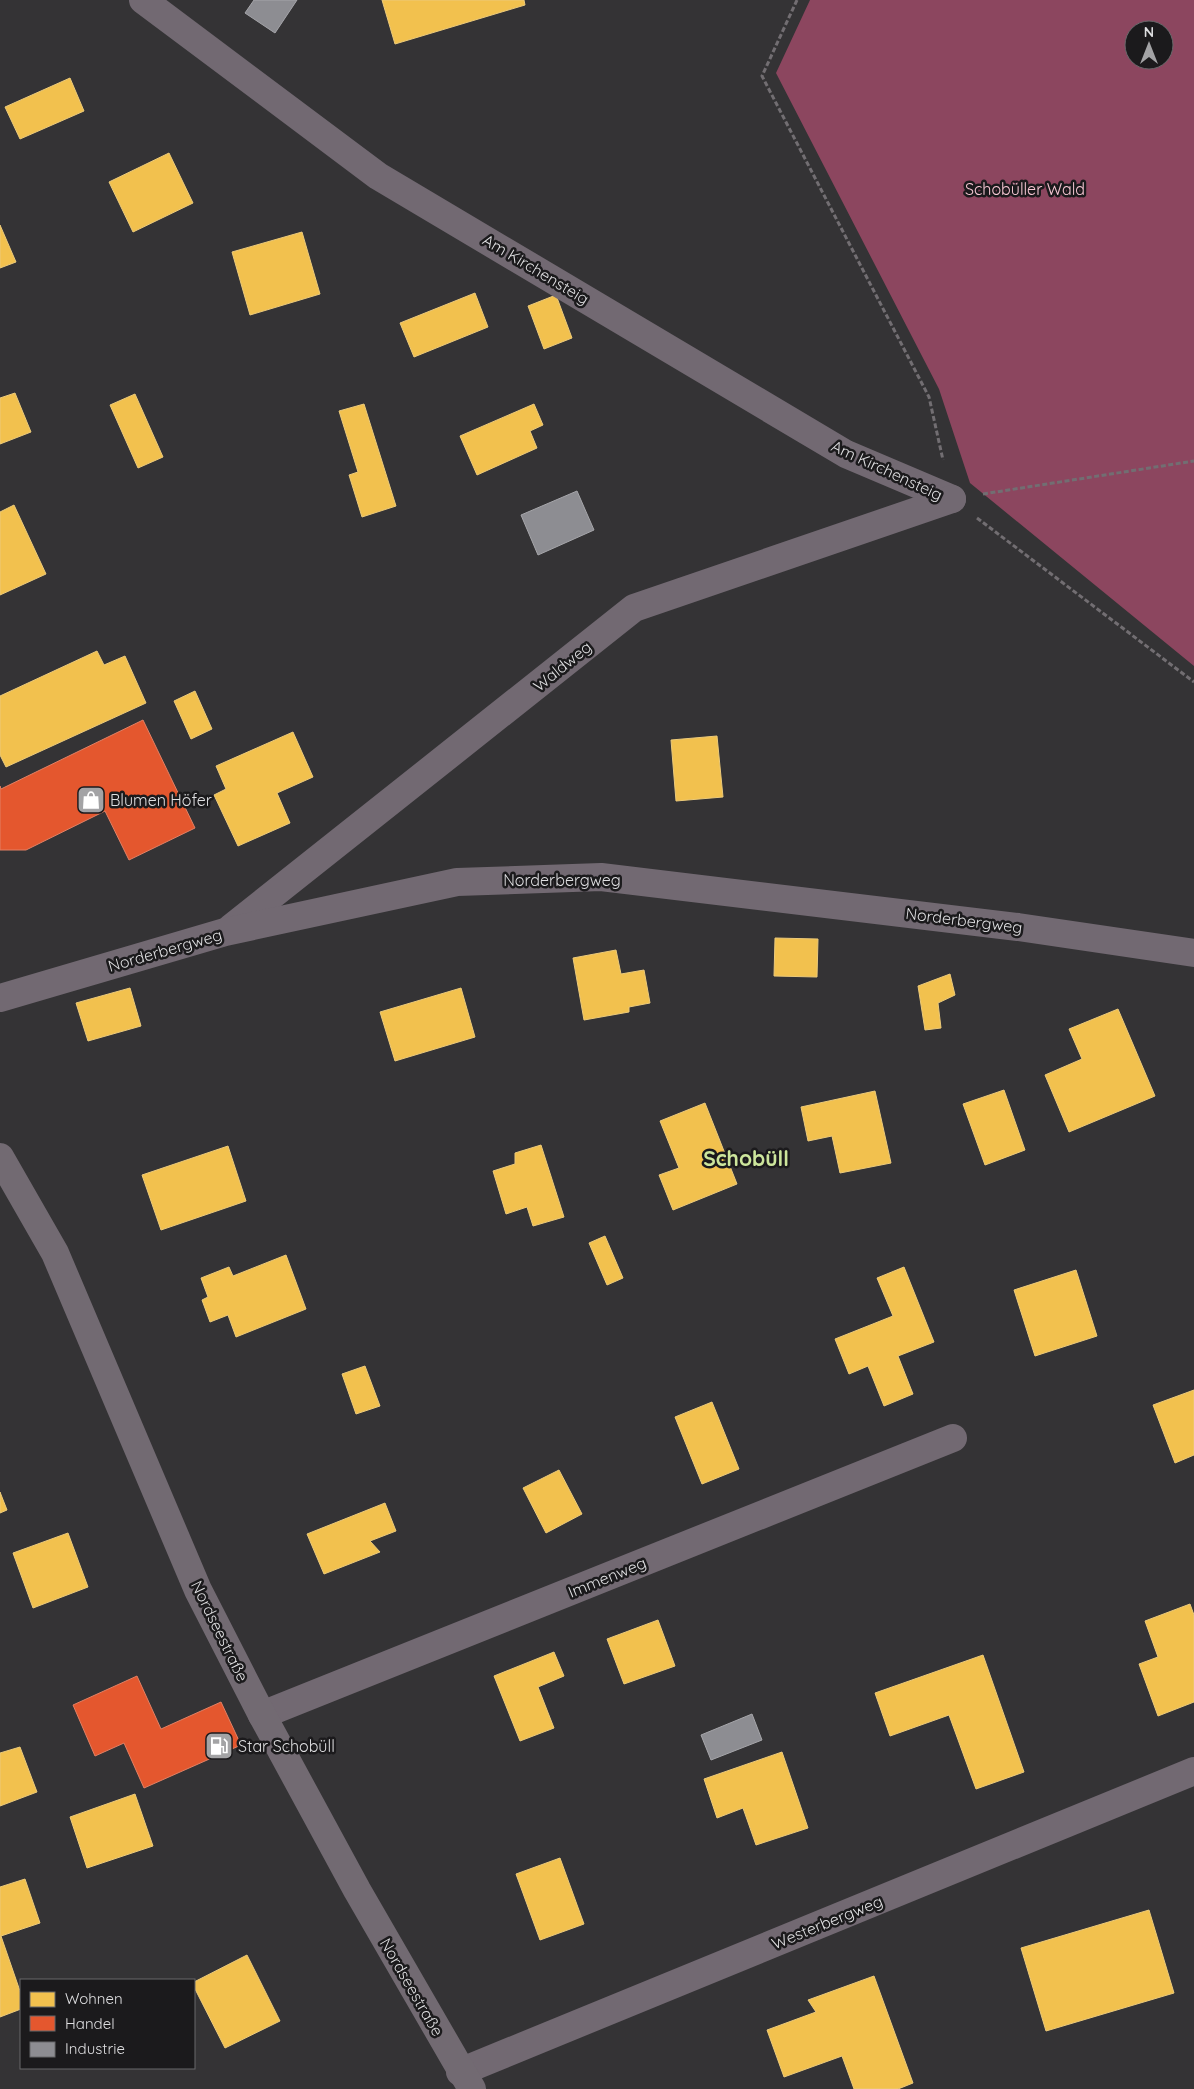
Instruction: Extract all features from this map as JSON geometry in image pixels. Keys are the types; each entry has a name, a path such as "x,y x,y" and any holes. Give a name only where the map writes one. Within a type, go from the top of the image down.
{"main road":[{"name":"Nordseestraße","path":"0,1157 55,1253 198,1590 262,1715 357,1890 466,2081"}],"street":[{"name":"Am Kirchensteig","path":"143,0 378,176 846,454 952,499"},
{"name":"Waldweg","path":"225,932 634,608 952,499"},
{"name":"Norderbergweg","path":"0,998 225,932 457,882 601,877 1018,927 1194,953"},
{"name":"Immenweg","path":"262,1715 953,1438"},
{"name":"Westerbergweg","path":"466,2081 1194,1771"}],"path":[{"path":"797,0 762,76 929,397 952,499 1194,682"},
{"path":"952,499 1194,460"}],"green space":[{"name":"Schobüller Wald","path":"810,0 1194,0 1194,666 970,483 939,389 776,73"}],"building: Wohnen":[{"path":"382,0 524,0 525,5 395,44"},
{"path":"70,78 84,111 20,139 5,107"},
{"path":"169,153 193,203 133,232 109,182"},
{"path":"0,225 16,262 0,268"},
{"path":"302,232 320,294 250,315 232,252"},
{"path":"475,293 488,327 414,357 400,323"},
{"path":"556,295 572,338 544,349 528,306"},
{"path":"15,393 31,432 0,444 0,398"},
{"path":"135,394 163,457 138,468 110,405"},
{"path":"364,404 396,506 362,517 349,475 358,472 339,411"},
{"path":"534,404 543,425 530,431 537,448 477,475 460,436"},
{"path":"14,505 46,574 0,595 0,512"},
{"path":"97,651 104,665 125,656 146,703 6,767 0,755 0,696"},
{"path":"195,691 212,729 191,739 174,701"},
{"path":"293,732 313,777 277,793 290,823 238,846 214,795 226,789 216,766"},
{"path":"717,736 723,797 676,801 671,740"},
{"path":"775,938 818,939 817,977 774,976"},
{"path":"616,950 621,974 644,970 650,1003 629,1007 629,1012 584,1020 573,958"},
{"path":"950,974 955,995 938,1003 941,1028 925,1030 918,986"},
{"path":"130,988 141,1026 88,1041 76,1003"},
{"path":"461,988 475,1037 395,1061 380,1012"},
{"path":"1118,1009 1155,1096 1069,1132 1045,1075 1082,1059 1069,1029"},
{"path":"1004,1090 1025,1150 985,1165 963,1104"},
{"path":"875,1091 891,1163 840,1173 832,1136 808,1141 801,1107"},
{"path":"705,1103 737,1184 673,1210 659,1175 679,1168 660,1121"},
{"path":"541,1145 564,1217 533,1226 527,1207 506,1214 493,1171 515,1164 515,1153"},
{"path":"228,1146 246,1201 161,1230 142,1175"},
{"path":"605,1236 623,1278 607,1285 589,1243"},
{"path":"286,1255 306,1309 236,1337 228,1315 210,1322 202,1300 208,1297 201,1278 229,1267 233,1276"},
{"path":"904,1267 934,1342 898,1356 913,1394 884,1406 868,1366 849,1374 835,1339 893,1316 877,1278"},
{"path":"1076,1270 1097,1336 1035,1356 1014,1290"},
{"path":"365,1366 380,1406 356,1414 342,1374"},
{"path":"1194,1390 1194,1455 1175,1463 1153,1405"},
{"path":"712,1402 739,1469 702,1484 675,1417"},
{"path":"559,1470 582,1514 546,1533 523,1488"},
{"path":"0,1492 7,1510 0,1513"},
{"path":"385,1503 396,1531 370,1541 380,1552 324,1574 307,1534"},
{"path":"68,1533 88,1587 33,1608 13,1553"},
{"path":"1190,1604 1194,1615 1194,1702 1158,1716 1139,1664 1158,1657 1145,1621"},
{"path":"658,1620 675,1666 624,1684 607,1639"},
{"path":"554,1652 564,1676 538,1687 554,1728 520,1741 494,1676"},
{"path":"983,1655 1024,1772 976,1789 949,1715 890,1736 875,1693"},
{"path":"20,1747 37,1792 0,1806 0,1753"},
{"path":"782,1752 808,1828 756,1845 743,1808 717,1818 704,1779"},
{"path":"135,1794 153,1846 87,1868 70,1817"},
{"path":"560,1858 584,1924 540,1940 516,1874"},
{"path":"25,1879 40,1923 1,1936 20,1991 20,2009 0,2017 0,1887"},
{"path":"1149,1910 1174,1993 1046,2031 1021,1948"},
{"path":"247,1955 280,2021 225,2048 195,1989 195,1981"},
{"path":"874,1976 913,2083 898,2089 854,2089 842,2056 784,2077 767,2030 816,2012 808,2000"}],"building: Handel":[{"name":"Blumen Höfer","path":"143,720 195,828 129,860 105,811 26,850 0,850 0,786 1,789"},
{"path":"137,1676 161,1729 221,1702 241,1745 144,1788 124,1743 95,1756 73,1705"}],"building: Industrie":[{"path":"254,0 297,0 275,33 245,13"},
{"path":"577,491 594,530 538,555 521,515"},
{"path":"752,1714 762,1740 711,1760 701,1735"}],"place":[{"name":"Blumen Höfer","path":"91,800"},
{"name":"Star Schobüll","path":"219,1746"}],"district":[{"name":"Schobüll","path":"746,1159"}]}
